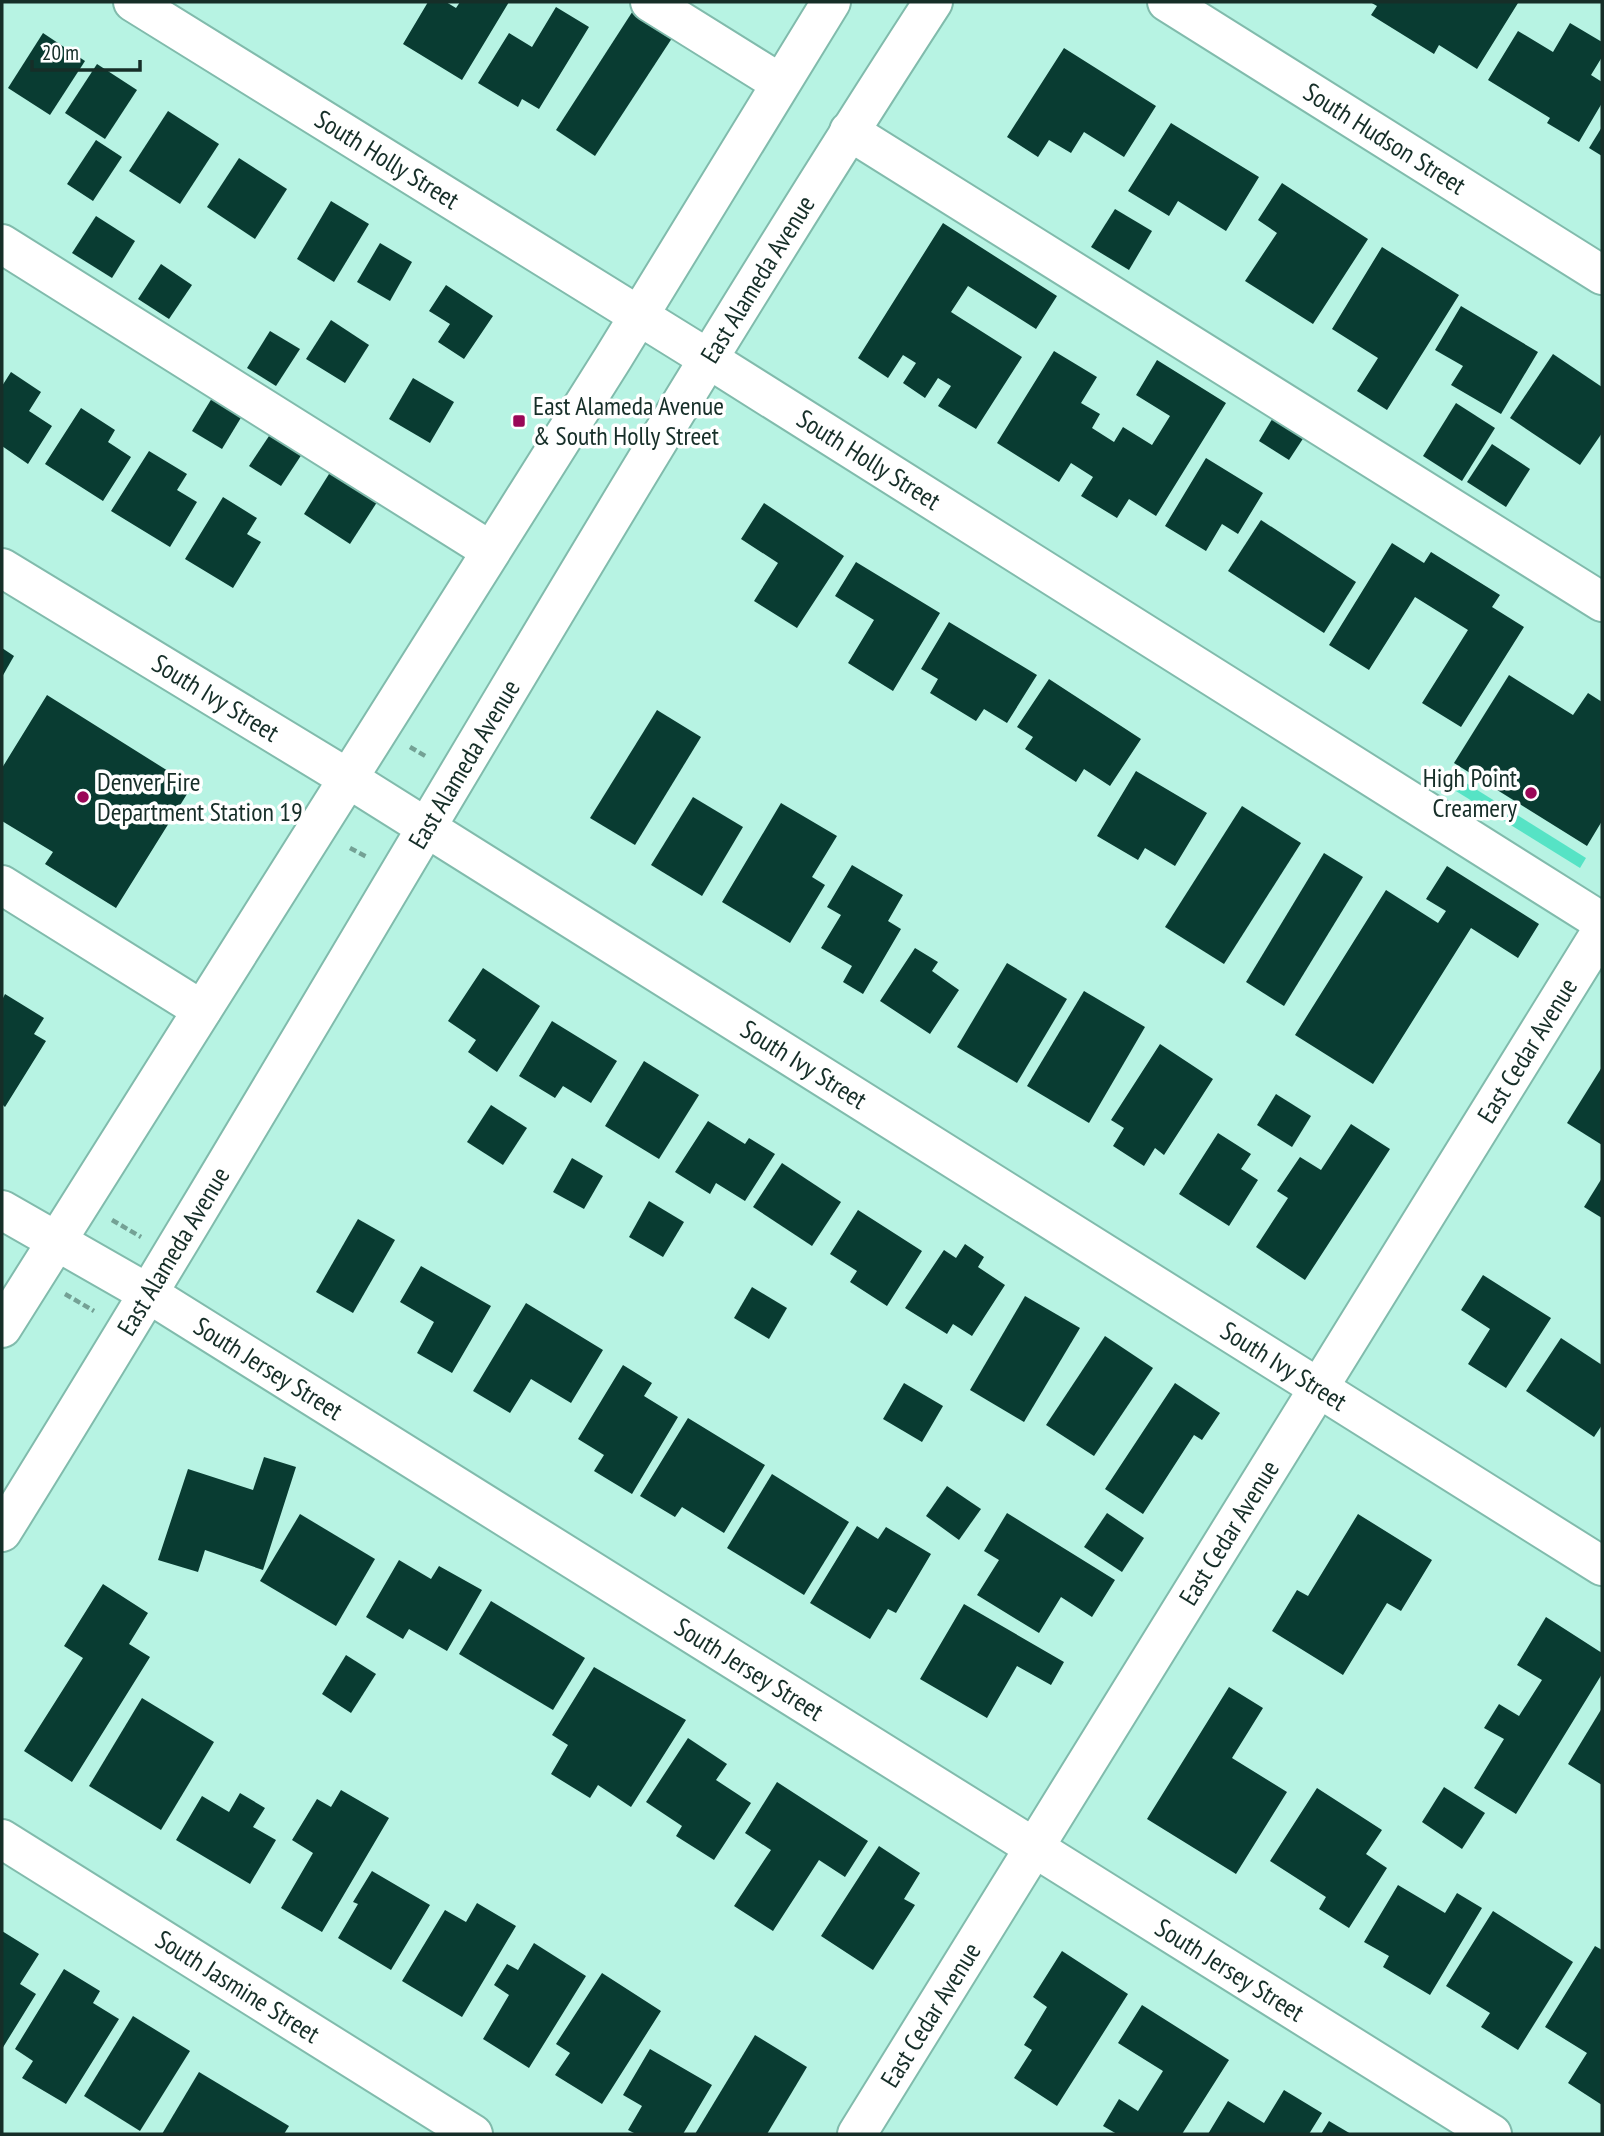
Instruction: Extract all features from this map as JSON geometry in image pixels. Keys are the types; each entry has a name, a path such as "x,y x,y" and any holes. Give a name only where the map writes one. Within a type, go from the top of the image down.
{"street":[{"name":"South Holly Street","path":"133,2 640,316 1602,922"},
{"path":"650,2 780,83"},
{"path":"2,1328 640,316 831,2"},
{"name":"East Alameda Avenue","path":"2,1532 149,1294 707,358 933,2"},
{"name":"South Hudson Street","path":"1167,2 1602,275"},
{"path":"849,131 1602,602"},
{"path":"2,244 491,551"},
{"name":"South Ivy Street","path":"2,568 426,827 1602,1566"},
{"path":"2,886 201,1010"},
{"name":"East Cedar Avenue","path":"857,2134 1602,930"},
{"name":"South Jersey Street","path":"2,1210 149,1294 1493,2134"},
{"name":"South Jasmine Street","path":"2,1839 473,2134"}],"path":[{"path":"408,745 433,761"},
{"path":"347,846 370,860"},
{"path":"110,1218 148,1240"},
{"path":"64,1293 97,1314"}],"green space":[{"path":"1450,773 1586,858 1580,868 1443,783"}],"building":[{"path":"428,2 446,2 456,8 460,2 509,2 462,80 403,44"},
{"path":"1370,2 1518,3 1477,69 1439,45 1434,54 1371,15 1377,6"},
{"path":"638,3 678,29 595,156 556,130"},
{"path":"556,7 589,27 539,109 522,99 518,107 478,83 509,33 532,47"},
{"path":"1570,23 1602,42 1602,57 1591,75 1602,82 1602,103 1579,142 1547,123 1550,118 1488,80 1518,31 1553,52"},
{"path":"43,33 85,61 50,115 8,88"},
{"path":"1064,48 1156,106 1124,157 1084,132 1071,153 1049,140 1038,157 1007,137"},
{"path":"97,64 137,90 105,139 65,113"},
{"path":"168,111 219,144 180,204 129,171"},
{"path":"1171,123 1259,177 1226,231 1178,201 1169,216 1128,191"},
{"path":"1602,127 1602,156 1589,148"},
{"path":"96,140 122,157 93,201 67,184"},
{"path":"239,158 287,189 255,239 207,207"},
{"path":"1282,183 1368,239 1313,324 1245,281 1277,233 1258,220"},
{"path":"331,201 369,224 334,282 297,259"},
{"path":"1115,209 1152,231 1129,270 1091,247"},
{"path":"96,216 135,241 112,278 72,253"},
{"path":"943,223 1057,296 1036,329 968,286 951,312 1022,357 976,429 938,406 951,386 938,378 925,398 903,383 916,363 903,355 888,378 858,358"},
{"path":"380,243 412,262 390,301 357,282"},
{"path":"1382,247 1459,295 1387,410 1357,391 1378,358 1332,329"},
{"path":"161,264 192,285 169,319 138,299"},
{"path":"446,285 493,316 464,359 438,342 450,324 429,311"},
{"path":"1461,306 1538,352 1501,414 1451,385 1463,366 1435,350"},
{"path":"331,320 369,345 345,383 306,359"},
{"path":"270,331 300,349 276,386 247,368"},
{"path":"1054,351 1097,377 1081,403 1100,414 1092,428 1114,442 1123,427 1152,445 1170,416 1136,395 1157,360 1226,403 1156,516 1129,499 1117,518 1081,496 1093,477 1071,463 1059,482 997,443"},
{"path":"1553,354 1602,387 1602,433 1580,465 1510,418"},
{"path":"11,372 41,392 29,411 52,426 28,464 2,446 2,386"},
{"path":"413,378 454,402 430,443 389,419"},
{"path":"212,398 242,416 222,449 192,431"},
{"path":"1456,403 1495,428 1462,481 1423,456"},
{"path":"81,408 115,430 108,442 131,457 103,501 45,464"},
{"path":"1277,411 1308,431 1289,460 1259,441"},
{"path":"271,433 302,454 281,486 249,466"},
{"path":"1492,444 1530,469 1506,507 1467,482"},
{"path":"149,451 187,474 177,490 197,502 170,547 111,511"},
{"path":"1206,458 1263,493 1238,534 1222,524 1206,551 1165,526"},
{"path":"334,466 381,496 350,544 304,514"},
{"path":"223,497 257,518 247,534 261,542 233,588 185,559"},
{"path":"764,503 844,556 797,628 754,601 778,563 741,539"},
{"path":"1261,520 1356,582 1324,633 1228,571"},
{"path":"1392,543 1424,563 1431,552 1500,595 1492,607 1524,627 1461,727 1422,703 1468,630 1415,597 1369,670 1329,645"},
{"path":"856,562 940,613 893,691 848,663 874,620 835,596"},
{"path":"949,622 1037,675 1007,723 984,709 976,721 930,693 938,679 921,669"},
{"path":"2,648 14,656 2,677"},
{"path":"1509,675 1573,715 1588,693 1602,702 1602,821 1587,846 1454,763"},
{"path":"1049,679 1141,739 1110,786 1084,769 1076,782 1025,749 1033,737 1017,727"},
{"path":"47,695 192,786 116,908 45,864 53,852 2,821 2,768"},
{"path":"657,710 701,737 635,845 590,818"},
{"path":"1136,771 1207,813 1175,866 1145,848 1138,860 1097,836"},
{"path":"693,797 743,827 702,896 651,865"},
{"path":"781,803 837,836 812,877 825,885 790,943 722,902"},
{"path":"1242,806 1301,843 1224,964 1165,927"},
{"path":"1324,853 1363,877 1284,1006 1246,982"},
{"path":"852,865 903,895 888,921 901,929 863,994 843,982 852,966 821,948 841,915 827,907"},
{"path":"1447,866 1539,924 1518,958 1471,928 1373,1084 1295,1035 1386,890 1438,923 1446,911 1426,899"},
{"path":"915,948 938,962 932,971 959,990 930,1034 880,1001"},
{"path":"1007,963 1067,999 1017,1083 957,1047"},
{"path":"483,968 540,1006 497,1072 468,1052 476,1040 448,1021"},
{"path":"1084,991 1145,1027 1089,1123 1027,1086"},
{"path":"5,994 44,1018 34,1034 46,1041 5,1107 2,1104 2,1000"},
{"path":"552,1021 617,1061 591,1103 563,1086 555,1098 519,1076"},
{"path":"1160,1044 1213,1079 1164,1155 1155,1148 1144,1166 1113,1146 1124,1128 1111,1120"},
{"path":"644,1061 699,1095 659,1159 605,1126"},
{"path":"1602,1067 1602,1145 1567,1123"},
{"path":"1276,1094 1311,1116 1292,1147 1257,1125"},
{"path":"491,1105 527,1128 503,1165 467,1142"},
{"path":"708,1121 745,1144 749,1138 775,1154 745,1201 716,1183 710,1194 675,1172"},
{"path":"1351,1124 1390,1149 1305,1280 1256,1247 1288,1198 1277,1191 1300,1157 1321,1170"},
{"path":"1218,1133 1251,1154 1241,1169 1258,1180 1229,1226 1179,1194"},
{"path":"572,1158 603,1176 584,1209 553,1192"},
{"path":"782,1163 841,1202 812,1246 753,1207"},
{"path":"1602,1178 1602,1218 1584,1207"},
{"path":"649,1201 684,1222 663,1257 629,1237"},
{"path":"858,1210 922,1251 887,1306 850,1282 857,1271 830,1254"},
{"path":"358,1219 395,1240 353,1313 316,1292"},
{"path":"965,1244 984,1257 978,1267 1005,1285 972,1336 953,1324 947,1334 905,1308 944,1250 956,1258"},
{"path":"421,1266 491,1306 452,1373 417,1353 434,1322 400,1302"},
{"path":"1483,1275 1551,1318 1506,1388 1468,1364 1490,1329 1461,1310"},
{"path":"752,1287 787,1308 769,1339 734,1318"},
{"path":"1025,1296 1080,1328 1024,1422 970,1390"},
{"path":"526,1303 603,1350 571,1403 531,1379 510,1413 473,1391"},
{"path":"1105,1336 1153,1368 1094,1456 1046,1425"},
{"path":"1561,1338 1602,1365 1602,1425 1594,1437 1526,1391"},
{"path":"623,1365 652,1383 644,1396 678,1417 632,1494 594,1471 604,1455 578,1439"},
{"path":"904,1383 943,1406 922,1442 883,1419"},
{"path":"1175,1383 1220,1413 1202,1440 1194,1435 1143,1514 1105,1489"},
{"path":"688,1418 765,1465 724,1533 682,1507 675,1517 640,1496"},
{"path":"264,1457 296,1467 263,1570 205,1550 198,1572 158,1560 188,1469 253,1490"},
{"path":"772,1474 849,1522 804,1595 727,1548"},
{"path":"947,1486 981,1509 959,1540 926,1516"},
{"path":"1007,1513 1115,1580 1092,1617 1061,1597 1039,1633 977,1595 999,1560 984,1551"},
{"path":"1107,1513 1144,1538 1122,1572 1084,1547"},
{"path":"300,1514 375,1559 336,1626 260,1581"},
{"path":"1358,1514 1432,1560 1401,1611 1387,1603 1343,1675 1272,1631 1297,1590 1308,1596"},
{"path":"857,1526 878,1539 886,1527 931,1554 896,1613 888,1609 870,1639 810,1603"},
{"path":"399,1560 431,1579 439,1566 482,1590 447,1651 409,1629 403,1639 366,1617"},
{"path":"103,1584 148,1613 129,1644 150,1657 72,1782 24,1751 83,1658 64,1646"},
{"path":"491,1601 585,1658 553,1710 459,1654"},
{"path":"964,1604 1064,1662 1051,1685 1017,1666 987,1718 920,1679"},
{"path":"1546,1617 1602,1653 1602,1674 1516,1814 1474,1788 1504,1739 1484,1728 1499,1704 1519,1716 1542,1680 1517,1665"},
{"path":"346,1655 376,1674 351,1713 322,1694"},
{"path":"594,1667 686,1720 631,1807 598,1785 590,1798 551,1774 568,1745 552,1735"},
{"path":"1229,1687 1263,1708 1232,1758 1287,1792 1236,1874 1147,1819"},
{"path":"142,1698 214,1742 161,1830 89,1786"},
{"path":"1602,1708 1602,1785 1568,1764"},
{"path":"688,1738 727,1764 716,1780 751,1803 714,1860 676,1836 682,1826 646,1802"},
{"path":"777,1782 868,1841 845,1877 819,1860 773,1931 734,1906 771,1850 745,1833"},
{"path":"1444,1787 1485,1813 1462,1849 1422,1822"},
{"path":"1317,1788 1382,1830 1366,1854 1387,1868 1349,1928 1319,1909 1326,1897 1270,1861"},
{"path":"341,1790 389,1818 322,1932 281,1908 313,1853 292,1840 317,1799 331,1807"},
{"path":"240,1793 265,1808 253,1827 276,1840 250,1884 176,1840 202,1796 229,1812"},
{"path":"879,1846 920,1873 904,1899 915,1905 873,1970 821,1936"},
{"path":"372,1871 430,1905 391,1970 338,1938 358,1904 353,1902"},
{"path":"1398,1885 1445,1913 1457,1893 1482,1908 1430,1995 1383,1967 1389,1956 1364,1942"},
{"path":"477,1903 516,1926 462,2017 402,1981 445,1910 466,1922"},
{"path":"1493,1911 1573,1962 1518,2050 1481,2027 1490,2013 1446,1986"},
{"path":"2,1931 39,1954 20,1984 36,1994 2,2049"},
{"path":"534,1943 586,1976 529,2068 483,2039 509,1995 494,1985 507,1964 518,1970"},
{"path":"1595,1946 1602,1950 1602,2105 1568,2083 1587,2053 1545,2027"},
{"path":"1062,1951 1128,1994 1057,2106 1014,2078 1032,2050 1024,2045 1047,2007 1033,1997"},
{"path":"64,1969 100,1991 93,2003 119,2019 66,2104 22,2078 33,2061 15,2049"},
{"path":"602,1973 661,2011 602,2104 555,2075 570,2053 556,2044"},
{"path":"1142,2005 1229,2060 1182,2134 1117,2134 1103,2126 1119,2099 1138,2111 1163,2071 1118,2043"},
{"path":"133,2016 190,2051 140,2131 84,2096"},
{"path":"755,2035 807,2067 767,2134 695,2134"},
{"path":"650,2049 712,2085 683,2134 636,2134 628,2130 642,2106 623,2095"},
{"path":"199,2072 289,2126 284,2134 162,2134"},
{"path":"1284,2090 1322,2113 1309,2134 1208,2134 1228,2101 1264,2123"},
{"path":"1329,2121 1351,2134 1321,2134"}],"place":[{"name":"East Alameda Avenue & South Holly Street","path":"519,421"},
{"name":"High Point Creamery","path":"1531,793"},
{"name":"Denver Fire Department Station 19","path":"83,797"}]}
